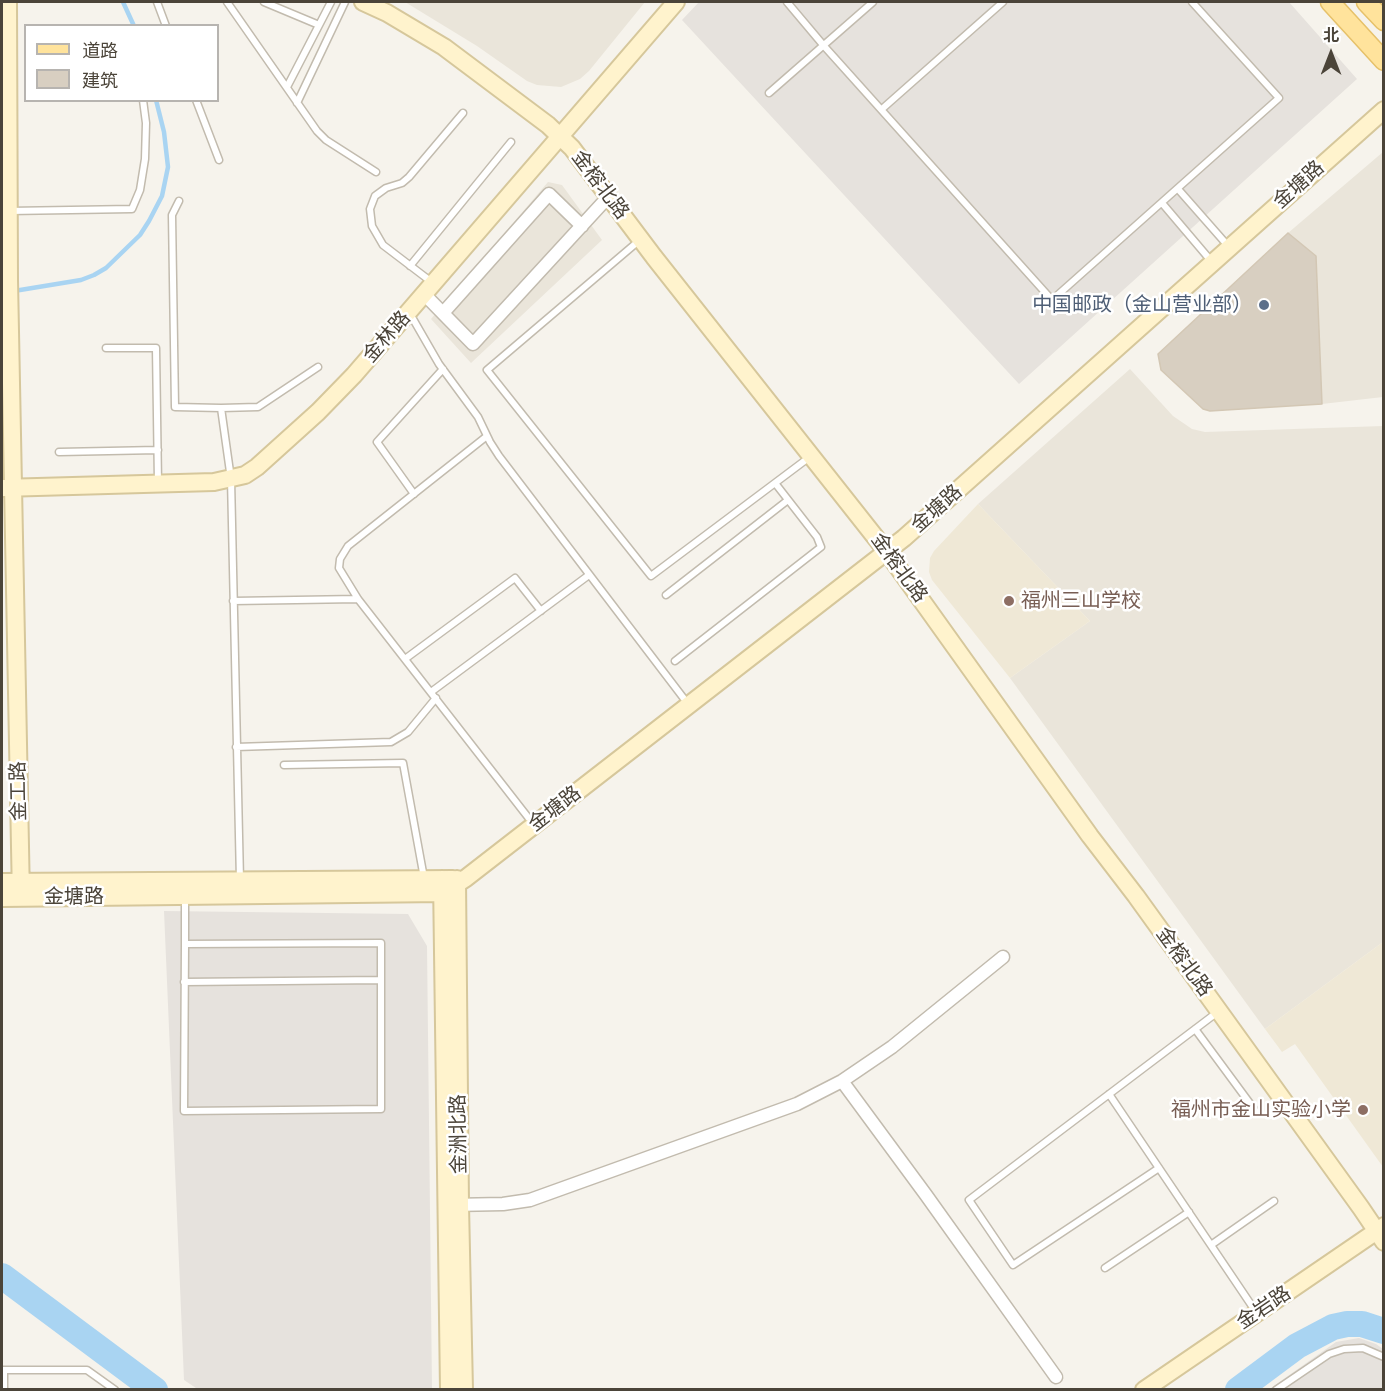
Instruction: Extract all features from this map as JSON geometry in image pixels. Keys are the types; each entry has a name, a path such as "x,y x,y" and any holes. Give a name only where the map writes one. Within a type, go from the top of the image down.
{"main road":[{"path":"1330,2 1383,61"},
{"path":"1366,2 1383,21"}],"street":[{"name":"金工路","path":"8,2 5,91 10,305 8,488 20,890"},
{"name":"金榕北路","path":"363,2 387,13 444,47 561,136 887,552 1083,827 1361,1208 1382,1231"},
{"name":"金林路","path":"8,488 231,480 257,467 354,375 676,2"},
{"name":"金塘路","path":"2,898 20,890 185,889 453,882 534,825 887,552 1383,110"},
{"path":"443,314 549,194 582,226"},
{"path":"428,289 443,314 473,344 609,196"},
{"name":"金塘路","path":"185,889 240,881 424,879 453,882"},
{"name":"金塘路","path":"2,882 20,890"},
{"name":"金洲北路","path":"449,1389 454,1205 453,882"},
{"path":"454,1205 503,1204 530,1200 786,1108 842,1081 892,1047 1003,957"},
{"path":"842,1081 1056,1377"},
{"name":"金洲北路","path":"454,1205 464,1389"},
{"name":"金岩路","path":"1144,1389 1382,1231"}],"lane":[{"path":"157,2 165,24"},
{"path":"227,2 326,141 376,172"},
{"path":"264,2 319,25"},
{"path":"287,87 331,2"},
{"path":"297,103 345,2"},
{"path":"787,2 1052,300 1279,98 1192,2"},
{"path":"769,93 873,2"},
{"path":"882,109 1003,2"},
{"path":"9,212 132,209 140,190 145,159 146,123 142,102"},
{"path":"197,102 219,160"},
{"path":"428,289 410,266 383,245 375,233 370,218 372,203 379,192 402,183 409,177 463,113"},
{"path":"410,266 511,142"},
{"path":"1178,189 1230,247"},
{"path":"179,201 171,215 175,407 258,407 318,367"},
{"path":"1162,203 1213,262"},
{"path":"641,239 487,370 651,576 812,456"},
{"path":"409,311 443,369 478,417 499,456 689,705"},
{"path":"105,348 156,348 158,484"},
{"path":"414,494 377,442 443,369"},
{"path":"221,408 231,480 240,881"},
{"path":"487,436 343,552 339,568 358,599 534,825"},
{"path":"59,452 158,450"},
{"path":"675,661 821,547 817,537 775,483"},
{"path":"666,595 788,500"},
{"path":"236,747 391,742 408,732 433,695 590,575"},
{"path":"405,659 515,578 541,611"},
{"path":"233,601 358,599"},
{"path":"284,765 403,763 424,879"},
{"path":"185,889 184,1111 381,1109 381,943 185,944"},
{"path":"184,982 381,980"},
{"path":"1159,1168 1013,1265 969,1200 1219,1011"},
{"path":"1195,1029 1257,1113"},
{"path":"1109,1094 1257,1313"},
{"path":"1211,1245 1274,1201"},
{"path":"1105,1268 1189,1212"},
{"path":"1276,1389 1329,1354 1344,1349 1363,1348 1383,1357"},
{"path":"4,1389 3,1370 87,1370 115,1389"}],"shaded area":[{"path":"405,2 645,2 589,71 580,79 561,87 537,85 527,81 477,46"},
{"path":"699,2 1289,2 1357,79 1019,384 682,20"},
{"path":"1383,152 1383,397 1322,404 1316,256 1288,233"},
{"path":"548,182 562,185 602,240 471,363 431,319"},
{"path":"1130,369 1173,416 1192,429 1205,432 1383,426 1383,942 1265,1029 1010,678 1090,621 978,504"},
{"name":"福州三山学校","path":"978,504 1090,621 1010,678 932,580 929,572 930,558 934,551"},
{"path":"164,911 408,914 427,946 432,1389 199,1390 184,1380"},
{"name":"福州市金山实验小学","path":"1383,942 1383,1167 1295,1044 1282,1052 1265,1029"},
{"path":"1359,1338 1383,1349 1383,1389 1268,1390 1336,1342"}],"building":[{"name":"中国邮政（金山营业部）","path":"1288,233 1316,256 1322,404 1210,411 1203,409 1161,370 1158,354"}],"waterway":[{"path":"123,2 133,24"},
{"path":"14,291 81,280 94,275 106,268 140,235 162,196 168,167 164,132 156,102"},
{"path":"2,1276 155,1390"},
{"path":"1238,1390 1297,1346 1333,1327 1362,1324 1384,1331"}],"place":[{"name":"中国邮政（金山营业部）","path":"1264,305"},
{"name":"福州三山学校","path":"1009,601"},
{"name":"福州市金山实验小学","path":"1363,1110"}]}
